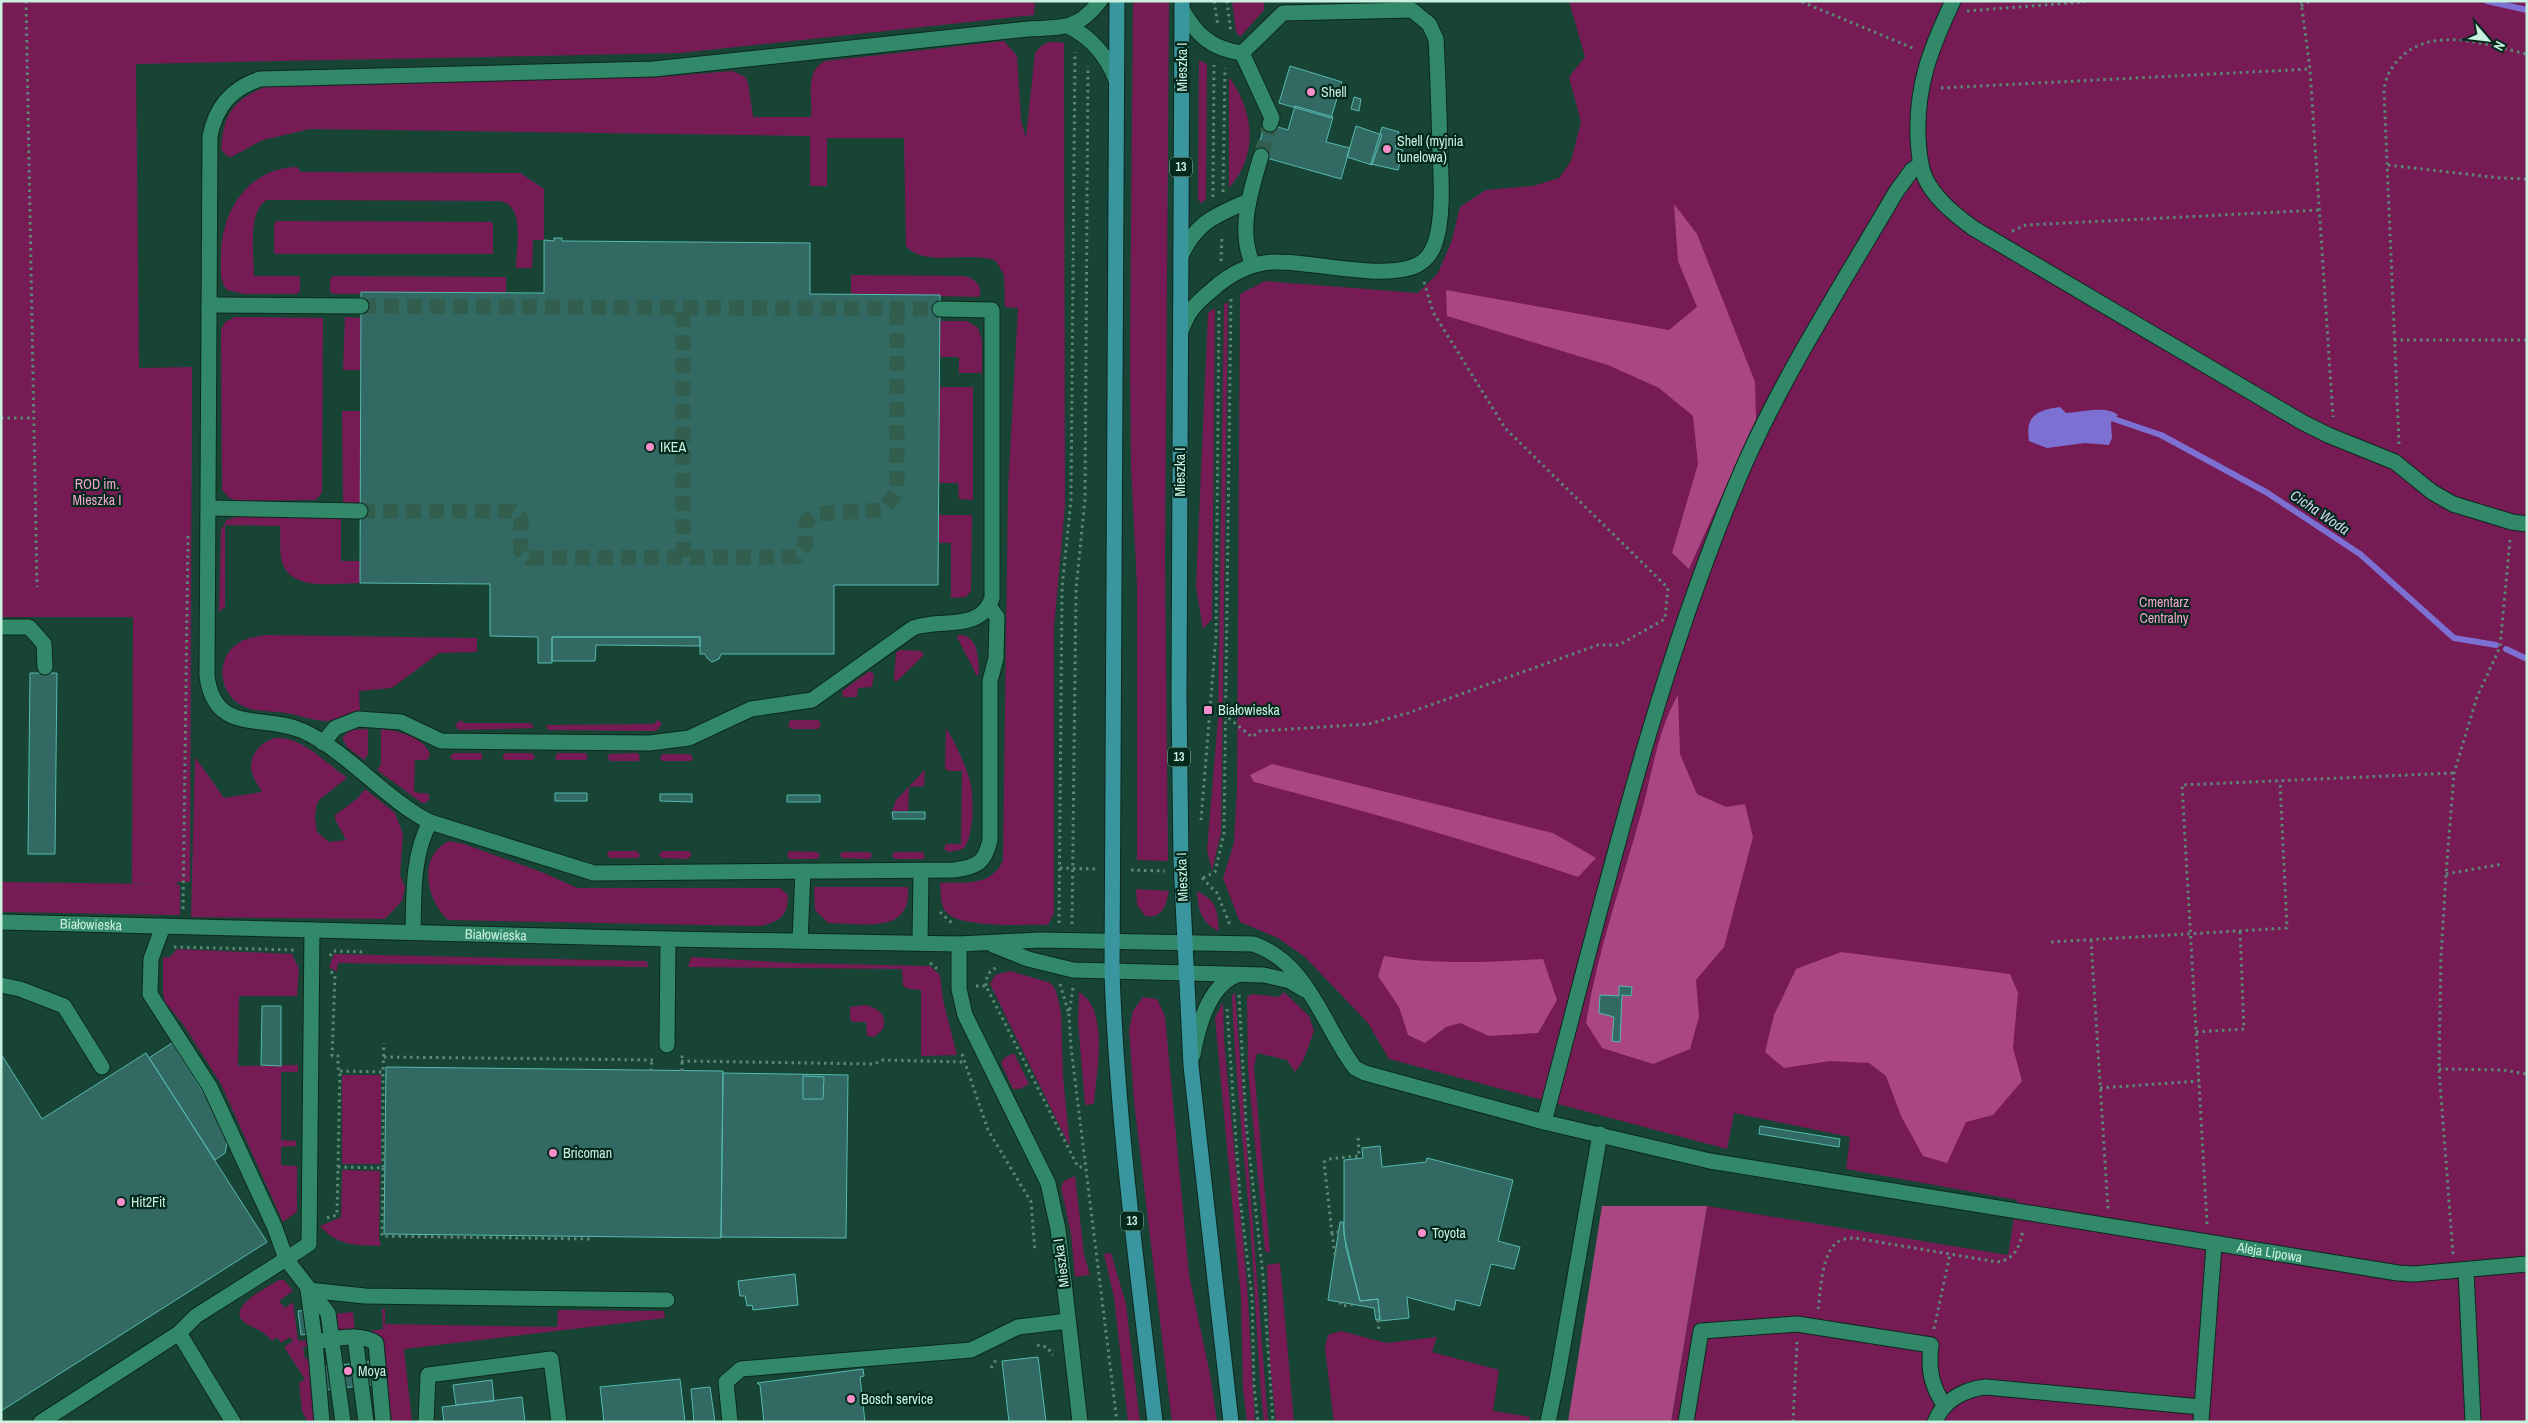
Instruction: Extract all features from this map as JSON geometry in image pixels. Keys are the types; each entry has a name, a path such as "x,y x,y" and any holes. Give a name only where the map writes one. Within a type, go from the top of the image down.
{"main road":[{"name":"13","path":"1116,1 1112,941 1114,1045 1121,1129 1156,1422"},
{"name":"Mieszka I","path":"1182,5 1179,712 1184,942 1191,1066 1231,1422"}],"street":[{"path":"1073,28 1100,1"},
{"path":"1182,5 1190,23 1208,42 1217,48 1242,53"},
{"path":"1950,7 1929,55 1920,89 1917,116 1921,164 1929,184 1947,206 1973,228 2302,422 2334,438 2395,462 2432,492 2453,504 2519,523"},
{"path":"1181,333 1191,308 1226,279 1253,265 1272,262 1385,270 1408,268 1429,256 1436,242 1442,194 1436,39 1429,24 1412,10 1283,13 1242,53"},
{"path":"989,606 997,617 996,658 990,681 990,840 984,858 968,868 594,873 430,822 410,811 323,743 297,728 281,724 245,721 230,716 215,701 209,689 207,676 210,136 213,122 221,106 231,94 249,82 260,78 654,69 1028,29 1073,28 1088,39 1105,57 1116,80"},
{"path":"1242,53 1272,118 1270,124"},
{"path":"1253,265 1248,253 1246,240 1248,201 1261,156"},
{"path":"1544,1122 1654,712 1677,641 1737,482 1765,420 1900,185 1912,170 1921,164"},
{"path":"1181,256 1195,231 1207,220 1248,201"},
{"path":"209,305 361,306"},
{"path":"323,743 335,728 358,719 401,722 441,741 650,743 689,738 751,708 812,700 913,628 928,623 971,620 979,617 989,606 992,598 992,310 940,309"},
{"path":"209,508 360,511"},
{"path":"1,627 29,626 44,644 45,667"},
{"path":"413,932 416,860 423,835 430,822"},
{"path":"920,943 921,870"},
{"path":"800,940 803,871"},
{"name":"Białowieska","path":"1,922 668,939 959,944 1040,940 1112,941"},
{"path":"162,926 151,960 150,994 210,1087 268,1211 286,1259 308,1290 328,1313 343,1422"},
{"path":"40,1422 179,1334 196,1316 309,1244 312,930"},
{"path":"667,1045 668,939"},
{"path":"1112,941 1253,944 1265,948 1283,960 1302,980 1312,998"},
{"name":"Mieszka I","path":"959,944 959,989 965,1015 1048,1183 1058,1229 1080,1422"},
{"name":"Białowieska","path":"989,944 1059,967 1073,970 1112,972"},
{"path":"1112,972 1186,973 1238,981 1264,975 1283,979 1297,985 1312,998"},
{"name":"Mieszka I","path":"1191,1066 1198,1034 1209,1004 1225,981 1238,981"},
{"path":"1,985 20,989 64,1006 102,1067"},
{"name":"Aleja Lipowa","path":"1312,998 1355,1068 1365,1074 1544,1122 1710,1161 2021,1210 2211,1244 2398,1273 2527,1264"},
{"path":"1548,1422 1600,1134"},
{"path":"1935,1422 1945,1406 1954,1397 1965,1391 1986,1387 2201,1414 2211,1244"},
{"path":"2460,1270 2473,1422"},
{"path":"308,1290 365,1296 666,1300"},
{"path":"308,1290 322,1422"},
{"path":"730,1422 726,1382 741,1368 971,1350 1018,1327 1068,1321"},
{"path":"1686,1422 1701,1331 1798,1324 1931,1345 1929,1372 1932,1385 1945,1406"},
{"path":"179,1334 233,1422"},
{"path":"315,1342 355,1337 370,1339 376,1343 382,1422"},
{"path":"355,1337 366,1422"},
{"path":"426,1422 428,1375 551,1359 560,1422"}],"path":[{"path":"26,1 37,588"},
{"path":"1214,1 1219,35"},
{"path":"1227,1 1232,40"},
{"path":"1950,7 2094,1"},
{"path":"2310,1 2301,3 2310,69 2334,438"},
{"path":"1802,2 1929,55"},
{"path":"1059,927 1062,588 1071,500 1073,28"},
{"path":"1072,928 1076,589 1085,499 1088,39"},
{"path":"2395,462 2399,444 2385,84 2391,68 2402,56 2428,42 2449,39 2527,54"},
{"path":"1213,198 1212,75 1214,65"},
{"path":"1920,89 2310,69"},
{"path":"1223,192 1224,72"},
{"path":"2388,165 2501,178 2527,179"},
{"path":"1999,243 2006,235 2026,225 2319,210"},
{"path":"1203,878 1215,872 1224,833 1226,716 1226,279 1222,234"},
{"path":"1418,264 1433,312 1505,428 1668,588 1665,619 1677,641"},
{"path":"1200,823 1216,636 1226,279"},
{"path":"2394,340 2527,340"},
{"path":"1,418 34,418"},
{"path":"2460,1270 2439,1069 2441,957 2446,874 2454,773 2477,697 2500,647 2519,523"},
{"path":"183,927 187,540"},
{"path":"1210,713 1226,716 1252,737 1260,731 1369,724 1408,713 1598,645 1620,646 1665,619"},
{"path":"2211,1244 2199,1081 2182,785 2454,773"},
{"path":"2051,942 2287,928 2280,781"},
{"path":"2446,874 2503,864"},
{"path":"1060,868 1072,869"},
{"path":"1202,869 1203,878 1217,893 1228,922"},
{"path":"936,904 948,922 962,928"},
{"path":"2196,1032 2244,1029 2240,931"},
{"path":"2091,940 2109,1226"},
{"path":"327,960 334,951 373,952"},
{"path":"927,961 934,965 944,978 945,991 970,985 986,986 1078,1167 1085,1166"},
{"path":"309,1220 322,1220 337,1215 340,1071 338,1068 338,1056 332,1056 335,975 331,973 327,965"},
{"path":"1060,979 1069,1015 1085,1166 1117,1422"},
{"path":"1238,981 1246,1123 1263,1276 1273,1422"},
{"path":"1069,1015 1073,986"},
{"path":"1226,1001 1240,1198 1252,1298 1254,1386 1258,1422"},
{"path":"384,1043 382,1236 592,1239"},
{"path":"682,1046 682,1071"},
{"path":"962,1053 988,1130 1031,1202 1035,1252"},
{"path":"384,1057 662,1060"},
{"path":"672,1060 874,1064 883,1060 964,1062"},
{"path":"2439,1069 2503,1070 2527,1074"},
{"path":"340,1071 383,1072"},
{"path":"2100,1088 2199,1081"},
{"path":"1335,1255 1324,1162 1328,1158 1359,1156 1358,1134"},
{"path":"338,1167 383,1168"},
{"path":"1816,1327 1825,1265 1829,1253 1836,1243 1845,1239 1855,1238 1997,1262 2005,1261 2018,1248 2021,1210"},
{"path":"1332,1233 1339,1232"},
{"path":"1931,1345 1950,1254"},
{"path":"1340,1302 1342,1306 1356,1304"},
{"path":"1378,1320 1379,1332"},
{"path":"1793,1422 1798,1324"},
{"path":"1034,1344 1047,1347 1057,1363"},
{"path":"991,1368 998,1356"}],"green space":[{"name":"ROD im. Mieszka I","path":"1,1 1035,1 1034,15 680,53 136,64 139,368 192,367 190,882 178,882 176,885 180,885 180,915 1,912 1,882 157,884 132,883 133,617 1,617"},
{"path":"1133,1 1169,1 1165,559 1168,861 1137,860 1137,586 1131,466 1130,354"},
{"path":"1232,1 1264,1 1264,10 1240,37 1236,32"},
{"name":"Cmentarz Centralny","path":"1569,1 2527,1 2527,1422 1671,1422 1707,1206 2008,1255 2017,1200 1846,1169 1850,1137 1734,1113 1727,1149 1389,1059 1368,1023 1305,957 1278,938 1240,922 1223,878 1234,843 1237,787 1240,294 1265,281 1418,293 1438,273 1452,240 1460,207 1486,190 1533,186 1559,178 1571,161 1581,122 1569,77 1585,57"},
{"path":"1004,41 1017,56 1021,121 1026,137 1035,53 1041,46 1048,43 1064,43 1065,506 1054,628 1054,913 1048,925 994,925 965,921 946,912 942,902 940,883 985,879 998,869 1003,860 1008,490 1018,308 1005,307 1004,275 996,261 974,257 936,258 924,256 914,253 906,246 904,138 827,138 827,186 810,186 810,136 310,129 263,140 231,157 227,156 221,149 224,127 232,110 245,98 265,87 657,77 733,71 745,77 748,83 753,117 811,117 812,78 819,65 826,61"},
{"path":"1199,60 1207,64 1206,199 1201,203 1198,199"},
{"path":"1229,77 1244,104 1250,133 1245,161 1239,175 1229,188"},
{"path":"297,167 301,172 520,173 544,189 544,240 533,240 532,268 516,268 518,229 516,219 513,210 508,204 500,201 267,200 257,213 254,223 254,276 298,276 300,277 300,291 297,294 244,294 227,290 224,286 221,269 222,239 232,208 251,184 264,175 280,169"},
{"path":"276,221 491,222 493,224 493,254 276,254 274,252 274,224"},
{"path":"851,275 965,276 978,284 980,293 979,297 851,294"},
{"path":"333,276 506,277 506,293 334,294 330,292 330,279"},
{"path":"1228,302 1221,833 1212,871 1207,850 1218,719 1224,304"},
{"path":"1215,308 1212,619 1203,629 1196,587 1208,313"},
{"path":"235,317 323,318 322,492 316,500 236,501 228,497 222,490 221,330 225,322"},
{"path":"345,317 361,318 361,370 343,370"},
{"path":"940,321 967,321 978,328 982,340 982,373 959,373 959,357 940,357"},
{"path":"939,387 973,387 973,500 959,499 958,483 939,483"},
{"path":"342,411 361,411 360,506 343,502"},
{"path":"939,515 972,515 971,591 966,597 951,598 951,543 939,543"},
{"path":"237,517 341,517 341,561 360,561 360,583 315,584 304,582 287,572 282,562 280,526 225,525 225,607 219,612 221,530 227,520"},
{"path":"266,635 477,638 477,652 439,653 392,688 359,691 360,711 322,721 286,713 248,708 231,697 223,679 223,669 229,651 244,640"},
{"path":"959,635 966,636 974,643 978,661 979,673 977,676 957,637"},
{"path":"901,650 921,651 924,655 896,682 894,680 896,652"},
{"path":"868,672 872,672 874,675 872,687 858,688 857,697 843,697 842,691"},
{"path":"461,720 464,723 531,723 534,728 459,730 455,725"},
{"path":"658,720 662,724 656,731 548,730 546,725 654,724"},
{"path":"790,720 818,720 821,725 818,729 792,729 788,726"},
{"path":"946,728 963,760 968,774 972,806 971,827 967,844 963,849 949,852 944,849 946,844 961,844 962,771 945,769"},
{"path":"368,729 368,754 364,760 347,747 342,738 350,730"},
{"path":"381,729 410,736 423,744 427,749 430,755 427,760 415,760 414,792 429,794 429,800 425,803 422,803 377,770 381,764"},
{"path":"275,738 295,741 304,746 347,778 319,800 316,807 317,832 329,842 346,840 335,819 335,815 357,799 365,789 395,813 403,834 400,875 405,887 402,901 385,919 191,917 195,757 224,798 262,792 252,771 252,759 263,744"},
{"path":"453,753 481,753 483,758 480,760 454,760 450,758"},
{"path":"505,753 532,753 535,757 533,760 505,760 502,757"},
{"path":"557,753 585,753 588,757 586,760 557,760 555,758"},
{"path":"637,753 640,756 639,761 610,761 607,757 610,754"},
{"path":"662,754 690,754 693,758 691,761 662,761 660,758"},
{"path":"925,770 924,786 909,787 908,811 892,811 896,800"},
{"path":"449,841 464,844 544,873 577,888 780,888 788,895 788,902 781,917 772,923 760,926 448,920 435,901 428,879 432,857 439,848"},
{"path":"609,851 637,851 640,855 638,858 610,858 607,855"},
{"path":"662,851 689,851 692,855 688,859 662,858 659,855"},
{"path":"789,851 817,852 820,855 817,859 790,859 787,856"},
{"path":"842,852 870,852 872,856 869,859 842,858 840,855"},
{"path":"894,852 923,852 925,857 923,859 895,859 892,856"},
{"path":"814,887 908,887 907,903 902,913 893,920 882,923 869,925 828,923 815,910"},
{"path":"1136,889 1169,891 1163,910 1156,915 1145,916 1137,905"},
{"path":"1197,891 1213,903 1217,912 1219,931 1204,920 1198,904"},
{"path":"177,949 292,954 299,969 297,996 239,996 238,1066 298,1065 298,1072 281,1072 281,1140 296,1141 296,1146 281,1147 281,1165 297,1166 297,1212 283,1222 221,1084 183,1024 165,1002 163,993 163,957 170,957"},
{"path":"334,954 646,961 649,967 338,963 337,972 329,967"},
{"path":"691,957 792,963 930,966 940,975 943,1000 957,1055 921,1056 921,990 909,989 903,986 902,969 688,967"},
{"path":"1010,971 1051,983 1056,991 1061,1012 1063,1076 1070,1147 990,984 995,975"},
{"path":"1079,992 1089,1001 1095,1013 1099,1044 1094,1104 1085,1105 1078,1022"},
{"path":"1235,992 1268,1422 1264,1422 1233,1026 1232,996"},
{"path":"1284,992 1309,1016 1314,1031 1303,1061 1295,1072 1287,1060 1257,1053 1254,1067 1270,1253 1265,1251 1248,1070 1247,997 1252,994 1279,997"},
{"path":"1143,997 1157,999 1165,1016 1189,1275 1210,1374 1217,1422 1172,1422 1134,1101 1129,1030 1133,1011"},
{"path":"1223,1002 1224,1040 1247,1284 1255,1422 1247,1422 1243,1388 1241,1298 1215,1018"},
{"path":"865,1005 878,1010 883,1016 883,1029 874,1037 867,1036 866,1022 853,1022 850,1019 850,1007"},
{"path":"1014,1053 1029,1084 1020,1089 1013,1089 1001,1063 1004,1058"},
{"path":"342,1075 381,1075 381,1164 342,1164"},
{"path":"342,1170 380,1171 379,1238 381,1246 355,1245 340,1241 326,1233 320,1226 341,1217"},
{"path":"1075,1176 1084,1254 1090,1275 1075,1277 1071,1234 1061,1187 1064,1181"},
{"path":"1111,1253 1126,1304 1140,1422 1128,1422 1114,1297 1104,1254"},
{"path":"1280,1263 1294,1422 1276,1422 1270,1365 1267,1265"},
{"path":"279,1280 284,1280 293,1291 279,1301 285,1308 293,1302 298,1341 310,1340 310,1346 303,1347 305,1359 311,1358 318,1422 308,1422 302,1411 299,1383 305,1379 284,1347 293,1341 290,1337 281,1343 277,1337 272,1341 263,1332 245,1323 240,1317 240,1311 250,1298"},
{"path":"385,1308 385,1324 557,1327 558,1310 664,1311 665,1318 404,1349 412,1422 392,1422 382,1341 378,1334 370,1331 383,1329 382,1309"},
{"path":"353,1312 355,1332 345,1334 336,1330 335,1314"},
{"path":"1341,1331 1386,1343 1437,1337 1432,1352 1499,1370 1493,1411 1530,1417 1529,1422 1334,1422 1325,1348 1328,1335"}],"shaded area":[{"path":"1674,204 1697,234 1755,382 1756,419 1689,569 1672,553 1698,464 1693,416 1659,388 1608,365 1447,316 1446,290 1669,330 1697,307 1678,261"},
{"path":"2060,407 2066,413 2107,410 2118,415 2111,422 2112,438 2109,445 2085,443 2047,448 2029,441 2029,426 2034,416 2039,412"},
{"path":"1678,695 1680,754 1697,794 1726,807 1745,804 1753,837 1724,947 1696,980 1699,1017 1690,1049 1653,1064 1602,1048 1586,1023 1603,944 1641,814 1660,738"},
{"path":"1272,764 1553,833 1596,858 1578,877 1417,826 1254,782 1250,775"},
{"path":"1841,952 2010,974 2018,993 2013,1048 2022,1081 1993,1115 1966,1122 1947,1163 1923,1156 1901,1116 1886,1076 1869,1063 1830,1061 1784,1068 1765,1052 1774,1015 1796,969"},
{"path":"1384,956 1444,962 1543,959 1557,1000 1538,1033 1489,1036 1460,1023 1446,1027 1425,1043 1408,1035 1399,1007 1378,976"},
{"path":"1602,1206 1707,1206 1671,1422 1568,1422"}],"building":[{"name":"Shell","path":"1290,66 1342,82 1331,118 1279,103"},
{"path":"1354,97 1361,99 1359,111 1351,109"},
{"path":"1295,106 1333,117 1326,142 1350,148 1341,179 1256,155 1265,123 1288,130"},
{"path":"1356,126 1382,135 1372,165 1347,157"},
{"name":"Shell (myjnia tunelowa)","path":"1382,127 1399,132 1395,148 1403,150 1398,170 1371,164"},
{"name":"IKEA","path":"554,238 562,238 562,241 810,243 810,294 940,295 938,585 834,585 834,654 721,654 719,659 712,662 705,654 700,654 700,637 552,637 552,663 538,663 538,637 490,636 490,584 360,583 361,292 544,293 544,240 554,241"},
{"path":"552,637 700,637 700,646 596,645 595,661 552,661"},
{"path":"30,673 57,673 55,854 28,854"},
{"path":"555,793 587,793 587,801 555,801"},
{"path":"660,794 692,794 692,802 660,801"},
{"path":"787,795 820,795 820,802 787,802"},
{"path":"892,812 925,812 925,819 893,819"},
{"path":"1619,986 1632,987 1631,996 1622,995 1620,1042 1612,1041 1614,1017 1599,1013 1600,995 1619,996"},
{"path":"262,1006 281,1006 281,1066 261,1065"},
{"path":"172,1043 229,1133 225,1153 215,1160 149,1058"},
{"name":"Hit2Fit","path":"146,1053 267,1242 1,1411 1,1054 42,1119"},
{"name":"Bricoman","path":"386,1067 723,1071 721,1238 384,1234"},
{"path":"723,1073 848,1075 846,1238 721,1237"},
{"path":"803,1076 824,1077 823,1099 803,1099"},
{"path":"1760,1126 1840,1139 1839,1147 1759,1134"},
{"name":"Toyota","path":"1380,1146 1382,1167 1426,1162 1427,1158 1513,1180 1498,1241 1520,1247 1514,1269 1491,1264 1480,1306 1456,1300 1454,1310 1407,1297 1409,1318 1380,1321 1378,1299 1360,1301 1344,1235 1344,1160 1363,1158 1362,1148"},
{"path":"1340,1222 1343,1222 1346,1248 1360,1301 1378,1299 1380,1319 1376,1320 1374,1308 1328,1300"},
{"path":"795,1274 798,1305 753,1310 752,1305 747,1306 745,1296 740,1296 738,1281"},
{"path":"306,1310 309,1334 301,1335 298,1311"},
{"path":"1038,1357 1046,1422 1009,1422 1002,1361"},
{"path":"384,1360 386,1383 316,1391 314,1368"},
{"path":"863,1369 864,1376 860,1377 865,1422 764,1422 760,1385 757,1383"},
{"path":"680,1379 685,1422 604,1422 600,1387"},
{"path":"492,1380 494,1401 456,1405 453,1385"},
{"path":"710,1387 715,1422 694,1422 691,1389"},
{"path":"522,1397 525,1422 444,1422 442,1407"}],"waterway":[{"path":"2487,1 2527,10"},
{"name":"Cicha Woda","path":"2114,419 2161,435 2266,492 2360,554 2454,638 2496,645"},
{"name":"Cicha Woda","path":"2506,649 2527,659"}],"tunnel":[{"path":"1261,156 1270,124"},
{"path":"361,306 940,309"},
{"path":"683,308 683,557"},
{"path":"360,511 512,511 521,518 521,551 529,558 796,557 805,545 806,522 815,514 883,510 897,492 897,309"}],"place":[{"name":"Shell","path":"1311,92"},
{"name":"Shell (myjnia tunelowa)","path":"1387,149"},
{"name":"IKEA","path":"650,447"},
{"name":"Białowieska","path":"1208,710"},
{"name":"Bricoman","path":"553,1153"},
{"name":"Hit2Fit","path":"121,1202"},
{"name":"Toyota","path":"1422,1233"},
{"name":"Moya","path":"348,1371"},
{"name":"Bosch service","path":"851,1399"}]}
